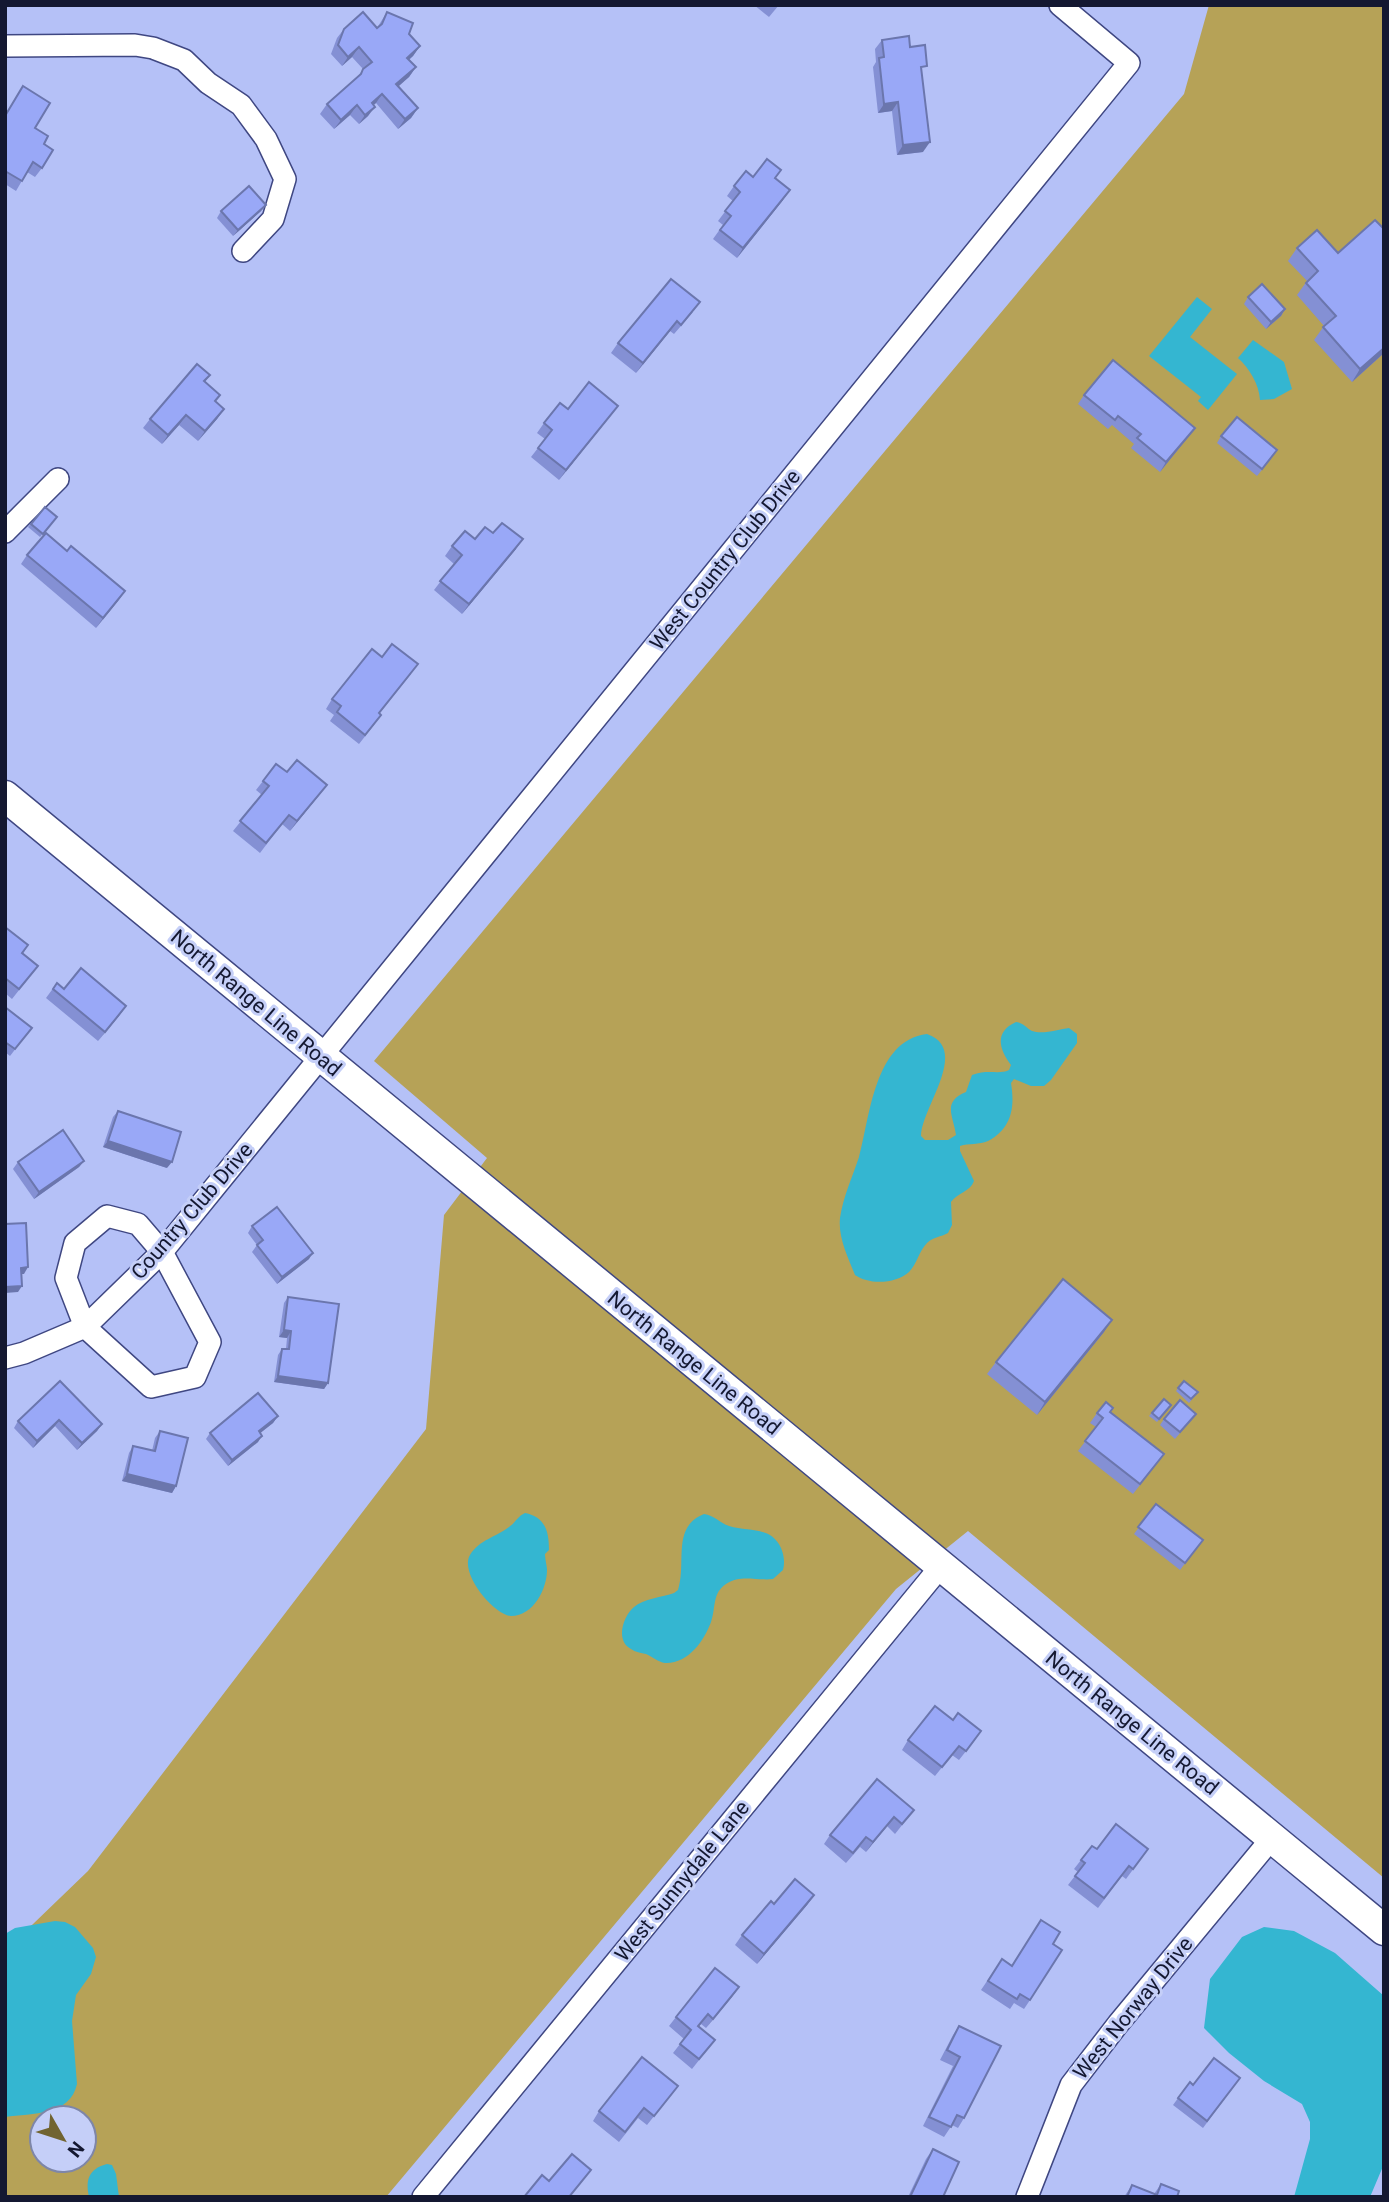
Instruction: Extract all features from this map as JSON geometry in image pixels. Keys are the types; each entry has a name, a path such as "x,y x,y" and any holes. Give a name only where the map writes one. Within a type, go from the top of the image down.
{"street":[{"name":"West Country Club Drive","path":"320,1056 1129,64 1060,5"},
{"path":"5,46 135,45 153,48 184,60 208,83 241,105 266,139 285,179 273,219 243,251"},
{"path":"5,532 58,479"},
{"name":"North Range Line Road","path":"5,796 1384,1930"},
{"name":"Country Club Drive","path":"5,1358 24,1353 85,1327 162,1252 320,1056"},
{"path":"107,1216 138,1224 162,1252 210,1342 195,1377 151,1387 85,1327 66,1278 75,1243 107,1216"},
{"name":"West Sunnydale Lane","path":"423,2197 941,1566"},
{"name":"West Norway Drive","path":"1027,2197 1071,2085 1272,1838"}],"shaded area":[{"path":"1209,5 1384,5 1384,1878 968,1531 896,1589 386,2197 5,2197 5,1951 88,1871 426,1429 444,1215 487,1158 374,1061 1184,94"},
{"path":"1197,297 1212,309 1190,337 1237,374 1208,410 1198,401 1201,397 1149,356"},
{"path":"1253,340 1284,362 1292,389 1274,399 1260,400 1253,377 1238,358"},
{"path":"1016,1022 1036,1032 1069,1028 1077,1034 1077,1043 1044,1086 1031,1086 1014,1079 1011,1083 1010,1116 996,1136 985,1142 960,1146 974,1181 970,1188 951,1202 952,1225 948,1233 927,1243 912,1269 904,1276 875,1282 855,1275 842,1240 840,1218 859,1157 871,1103 885,1065 909,1039 927,1034 939,1042 945,1052 944,1065 921,1136 925,1140 948,1140 956,1135 951,1105 966,1092 972,1075 1009,1070 1011,1065 1001,1041 1004,1031"},
{"path":"525,1513 541,1521 547,1531 549,1550 545,1554 545,1585 532,1606 519,1615 511,1616 496,1609 480,1592 469,1572 468,1563 470,1555 478,1546 509,1527"},
{"path":"704,1514 729,1526 771,1536 782,1551 783,1570 773,1579 743,1579 726,1584 716,1596 711,1622 699,1644 681,1660 665,1663 626,1645 622,1628 630,1611 638,1604 678,1590 682,1547 687,1528"},
{"path":"55,1921 65,1922 75,1927 93,1948 96,1957 91,1974 76,1995 72,2021 77,2084 73,2094 64,2104 28,2104 28,2114 5,2117 5,1934 15,1928"},
{"path":"1264,1927 1294,1931 1335,1953 1384,1996 1384,2164 1370,2197 1294,2197 1310,2139 1310,2122 1302,2104 1264,2081 1229,2053 1204,2028 1210,1979 1242,1937"},
{"path":"112,2165 119,2197 89,2197 88,2180 91,2174 98,2174 98,2168"}],"building":[{"path":"363,12 377,28 382,24 387,12 413,23 409,34 420,46 407,58 416,67 396,84 418,108 405,119 382,94 372,103 375,107 365,115 357,105 341,120 327,104 372,62 359,47 348,57 338,45 344,29"},
{"path":"909,36 910,47 925,45 927,66 921,67 930,142 903,145 898,102 884,104 879,58 884,57 882,40"},
{"path":"23,86 50,103 35,128 48,136 44,144 53,150 42,168 33,162 22,181 5,171 5,116"},
{"path":"767,159 781,170 775,178 790,190 743,248 720,230 731,216 725,211 740,192 734,186 746,171 753,177"},
{"path":"249,186 266,205 238,230 221,211"},
{"path":"1375,220 1384,229 1384,348 1360,369 1323,327 1336,316 1306,283 1318,271 1297,248 1317,230 1338,253"},
{"path":"671,279 700,302 681,325 677,321 643,363 618,343"},
{"path":"1262,284 1285,309 1271,322 1248,297"},
{"path":"1113,360 1195,428 1166,462 1137,438 1141,434 1118,416 1115,420 1084,395"},
{"path":"197,364 210,375 204,381 220,395 215,401 224,409 205,431 186,415 168,435 150,419"},
{"path":"589,382 618,406 566,470 538,448 552,430 544,423 560,403 568,409"},
{"path":"1237,417 1277,450 1262,469 1221,436"},
{"path":"45,507 57,517 43,534 31,524"},
{"path":"502,523 523,539 469,604 440,581 462,555 452,546 465,531 475,539 485,527 493,533"},
{"path":"46,533 67,551 71,546 125,591 103,618 27,555"},
{"path":"392,644 418,664 365,735 337,712 341,706 332,699 372,649 382,657"},
{"path":"297,760 327,785 297,821 289,815 266,843 240,821 269,786 263,781 276,764 287,772"},
{"path":"5,927 28,945 22,953 38,966 19,989 5,978"},
{"path":"81,968 126,1006 105,1032 53,989 57,983 64,989"},
{"path":"5,1007 32,1028 15,1049 5,1042"},
{"path":"118,1111 181,1132 172,1162 108,1141"},
{"path":"63,1130 84,1161 39,1192 18,1162"},
{"path":"277,1207 313,1253 282,1277 257,1245 263,1240 252,1226"},
{"path":"26,1223 28,1267 21,1268 22,1286 5,1287 5,1224"},
{"path":"1063,1279 1112,1320 1045,1402 996,1362"},
{"path":"288,1297 339,1304 328,1383 278,1376 282,1349 289,1349 291,1331 284,1330"},
{"path":"60,1381 102,1424 82,1443 59,1420 37,1441 18,1421"},
{"path":"1184,1381 1198,1392 1191,1399 1178,1388"},
{"path":"258,1393 278,1416 259,1431 262,1436 232,1460 210,1433"},
{"path":"1164,1399 1171,1405 1159,1419 1152,1413"},
{"path":"1180,1400 1196,1414 1180,1432 1164,1419"},
{"path":"1106,1402 1113,1408 1110,1412 1164,1454 1140,1484 1085,1441 1103,1418 1097,1413"},
{"path":"160,1431 188,1438 176,1486 127,1474 133,1446 155,1451"},
{"path":"1156,1504 1203,1540 1185,1563 1138,1527"},
{"path":"935,1706 953,1720 958,1713 981,1731 966,1751 959,1746 942,1767 908,1740"},
{"path":"877,1779 914,1810 902,1824 894,1817 873,1842 866,1837 853,1853 830,1835"},
{"path":"1116,1824 1148,1849 1133,1869 1129,1866 1104,1898 1075,1876 1085,1863 1081,1860 1092,1846 1097,1849"},
{"path":"795,1879 814,1895 764,1954 742,1935 771,1901 774,1904"},
{"path":"1041,1920 1060,1932 1053,1944 1062,1950 1030,2000 1020,1994 1017,1999 988,1981 1002,1959 1012,1966"},
{"path":"715,1968 739,1987 713,2019 708,2014 698,2026 715,2040 699,2059 680,2044 691,2030 676,2017"},
{"path":"959,2026 1001,2046 964,2118 957,2115 951,2127 929,2117 960,2057 947,2050"},
{"path":"642,2057 678,2086 654,2116 644,2108 625,2132 599,2111"},
{"path":"1214,2058 1240,2078 1207,2121 1178,2098 1190,2082 1193,2085"},
{"path":"933,2149 959,2162 943,2197 910,2197"},
{"path":"572,2154 591,2170 569,2197 524,2197 542,2175 549,2181"},
{"path":"1161,2184 1179,2191 1177,2197 1127,2197 1132,2185 1157,2195"}]}
